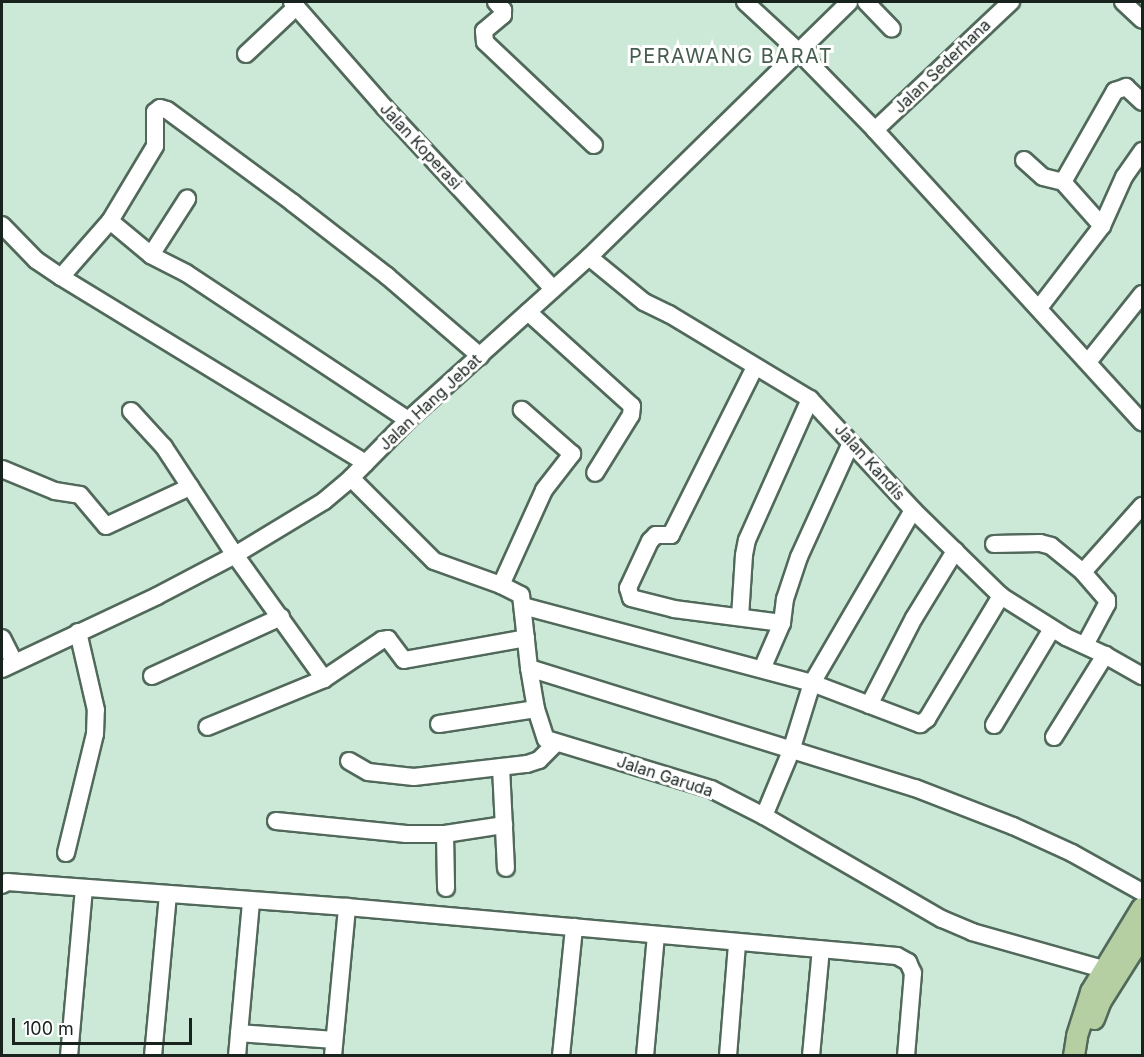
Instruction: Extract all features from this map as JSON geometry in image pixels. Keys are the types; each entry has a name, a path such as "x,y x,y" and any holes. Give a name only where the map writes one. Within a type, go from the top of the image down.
{"main road":[{"path":"1074,1056 1084,1010 1103,969 1143,908"},
{"path":"1086,1056 1091,1028 1101,1001 1143,936"}],"street":[{"path":"496,2 503,10 503,15 484,31 485,42 594,145"},
{"path":"745,2 798,51 874,130 1143,422"},
{"name":"Jalan Hang Jebat","path":"8,666 157,597 235,555 324,501 351,478 408,420 589,257 849,2"},
{"path":"866,2 892,29"},
{"name":"Jalan Sederhana","path":"874,130 1011,2"},
{"path":"1123,2 1143,21"},
{"path":"246,54 294,4"},
{"name":"Jalan Koperasi","path":"294,4 385,108 553,290"},
{"path":"1063,182 1115,91 1126,87 1143,102"},
{"path":"61,277 110,220 155,146 155,112 160,108 166,110 387,276 480,356"},
{"path":"1039,308 1102,226 1124,177 1143,151"},
{"path":"1024,160 1043,177 1063,182 1102,226"},
{"path":"151,255 187,199"},
{"path":"110,220 151,255 205,285 408,420"},
{"path":"2,225 36,260 61,277 366,463"},
{"name":"Jalan Kandis","path":"589,257 644,302 669,314 810,399 913,510 1001,596 1052,629 1143,676"},
{"path":"1088,362 1142,294"},
{"path":"528,312 632,406 631,415 595,473"},
{"path":"755,367 671,536 653,537 628,588 632,598 649,604 740,617 771,624 782,623"},
{"path":"740,617 747,540 810,399"},
{"path":"501,585 544,490 572,454 522,410"},
{"path":"131,411 165,447 235,555 324,680"},
{"path":"762,669 782,623 785,599 799,556 851,443"},
{"path":"2,469 55,491 80,495 106,526 190,487"},
{"path":"349,761 368,772 414,777 501,767 538,760 556,743 546,738 536,709 521,595 501,585 434,561 351,478"},
{"path":"1083,572 1143,506"},
{"path":"764,816 791,751 812,683 913,510"},
{"path":"994,544 1040,543 1051,546 1083,572 1107,600 1085,645"},
{"path":"869,705 914,618 955,551"},
{"path":"523,606 812,683 914,724 924,722 1001,596"},
{"path":"152,676 281,617"},
{"path":"994,725 1052,629"},
{"path":"66,853 95,734 96,710 78,632"},
{"path":"2,638 8,666"},
{"path":"207,727 324,680 382,640 388,639 404,660 526,638"},
{"path":"1054,737 1105,655"},
{"path":"529,668 915,788 1013,826 1072,853 1143,892"},
{"path":"439,724 536,709"},
{"name":"Jalan Garuda","path":"556,743 711,789 764,816 942,919 972,932 1103,969"},
{"path":"501,767 506,868"},
{"path":"276,821 406,834 445,834 504,825"},
{"path":"445,834 447,888"},
{"path":"2,885 7,882 168,896 347,907 897,956 908,962 913,973 906,1056"},
{"path":"69,1056 84,888"},
{"path":"153,1056 168,896"},
{"path":"237,1056 251,901"},
{"path":"239,1033 334,1048 347,907"},
{"path":"561,1056 574,927"},
{"path":"645,1056 656,935"},
{"path":"728,1056 737,943"},
{"path":"812,1056 821,949"}],"district":[{"name":"PERAWANG BARAT","path":"731,56"}]}
